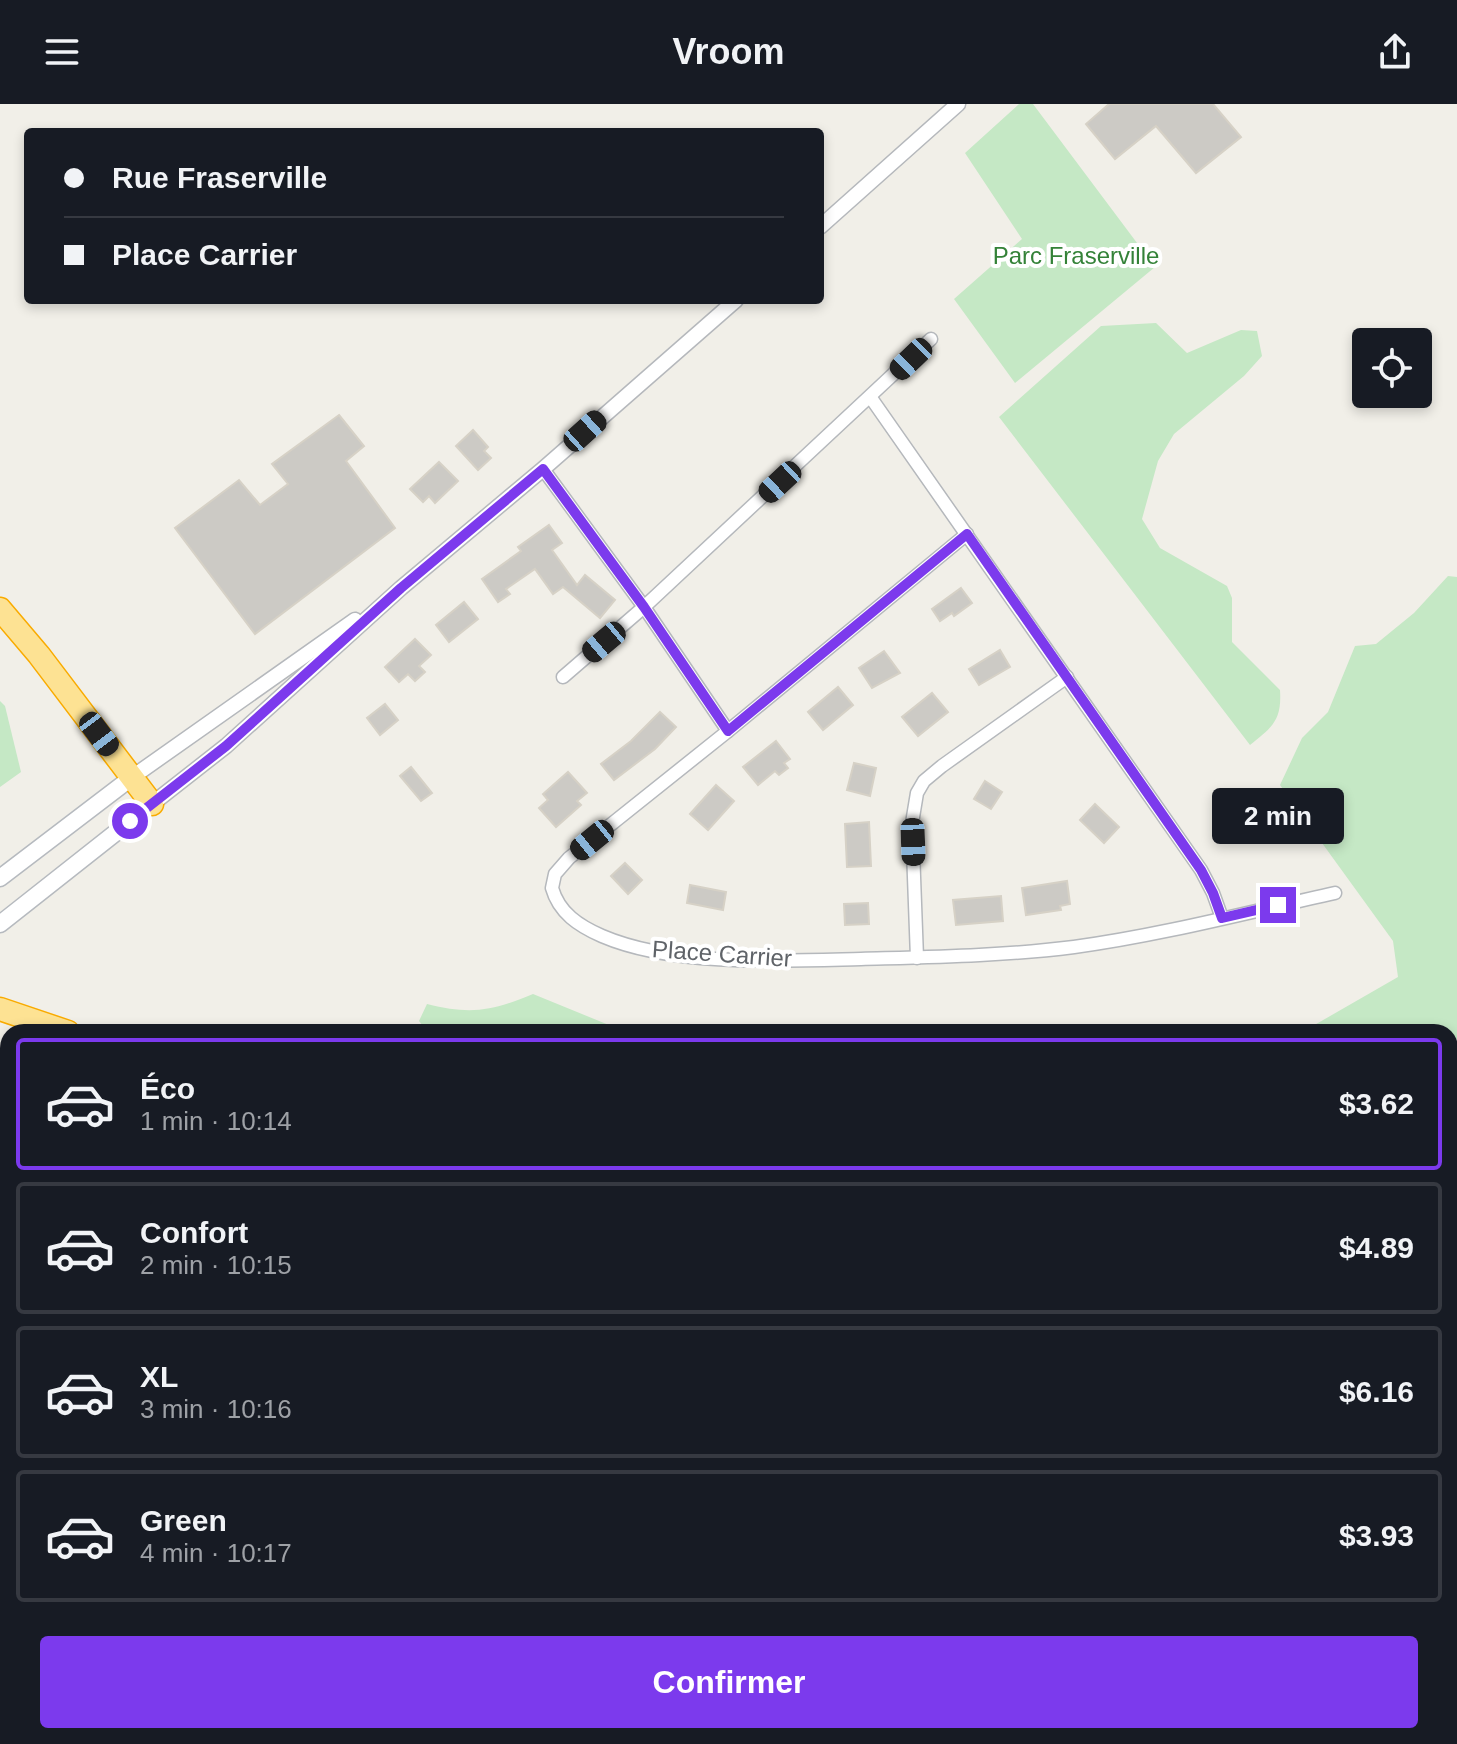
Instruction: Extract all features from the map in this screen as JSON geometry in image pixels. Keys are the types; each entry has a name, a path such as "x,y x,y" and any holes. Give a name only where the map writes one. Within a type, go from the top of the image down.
{"highway":[{"path":"0,609 46,664 152,804"},
{"path":"0,1011 42,1024"}],"main road":[{"path":"0,878 131,778"},
{"path":"0,924 152,804"}],"street":[{"path":"824,223 958,104"},
{"path":"152,804 226,746 401,588 731,304"},
{"path":"563,677 644,607 931,339"},
{"path":"871,398 1208,881 1222,918"},
{"path":"543,469 644,607 728,731"},
{"name":"Place Carrier","path":"967,534 561,867 555,874 552,888 566,913 581,925 615,941 687,955 816,960 917,958 1076,946 1335,893"},
{"path":"131,778 401,588"},
{"path":"917,958 912,823 917,793 924,781 942,766 1067,677"}],"green space":[{"name":"Parc Fraserville","path":"1019,104 1033,104 1155,267 1015,383 954,299 1022,239 965,153"},
{"path":"1156,323 1187,353 1241,330 1257,331 1262,356 1244,376 1174,434 1158,461 1142,519 1160,548 1227,586 1232,598 1232,642 1280,690 1279,709 1274,722 1250,745 999,417 1101,326"},
{"path":"1448,576 1457,577 1457,1024 1316,1024 1398,977 1393,941 1280,785 1302,738 1328,712 1355,646 1376,644 1414,613"},
{"path":"0,701 5,706 21,772 0,787"},
{"path":"533,994 606,1024 421,1024 419,1021 427,1004 481,1010"}],"building":[{"path":"1109,104 1213,104 1241,137 1196,173 1156,126 1115,159 1086,124"},
{"path":"339,415 364,446 346,461 395,528 255,634 175,528 239,480 260,505 288,484 272,464"},
{"path":"473,430 488,447 484,451 491,458 478,470 456,446"},
{"path":"439,462 458,481 435,503 429,496 423,502 410,489"},
{"path":"549,525 562,543 552,550 577,585 585,575 615,600 600,618 563,587 553,594 535,569 506,589 510,594 498,602 482,579 521,551 518,547"},
{"path":"961,588 972,603 954,616 952,613 940,621 932,609"},
{"path":"464,602 478,619 449,642 436,625"},
{"path":"415,639 431,655 419,666 425,672 415,681 408,674 399,682 385,667"},
{"path":"1000,650 1010,667 979,685 969,669"},
{"path":"884,651 900,673 872,688 859,668"},
{"path":"838,687 853,705 823,730 808,712"},
{"path":"932,693 948,712 918,736 902,717"},
{"path":"385,704 398,720 380,735 367,718"},
{"path":"660,712 676,727 655,749 614,780 601,764 631,741"},
{"path":"776,741 790,759 784,763 788,768 779,775 775,771 758,785 743,767"},
{"path":"854,763 876,768 870,796 847,790"},
{"path":"411,767 432,793 421,801 400,776"},
{"path":"568,772 587,793 577,801 581,805 556,827 539,808 548,800 543,794"},
{"path":"985,781 1002,792 991,809 974,799"},
{"path":"716,785 734,801 708,830 690,814"},
{"path":"1095,804 1119,827 1104,843 1080,820"},
{"path":"869,822 871,866 847,867 845,824"},
{"path":"625,863 642,880 628,894 611,876"},
{"path":"1067,881 1070,904 1060,906 1061,910 1026,915 1022,888"},
{"path":"690,885 726,892 723,910 687,903"},
{"path":"1001,896 1003,921 956,925 953,900"},
{"path":"868,903 869,924 845,925 844,904"}],"route":[{"path":"130,821 226,746 401,588 543,469 644,607 728,731 967,534 1201,870 1222,918 1278,905"}]}
